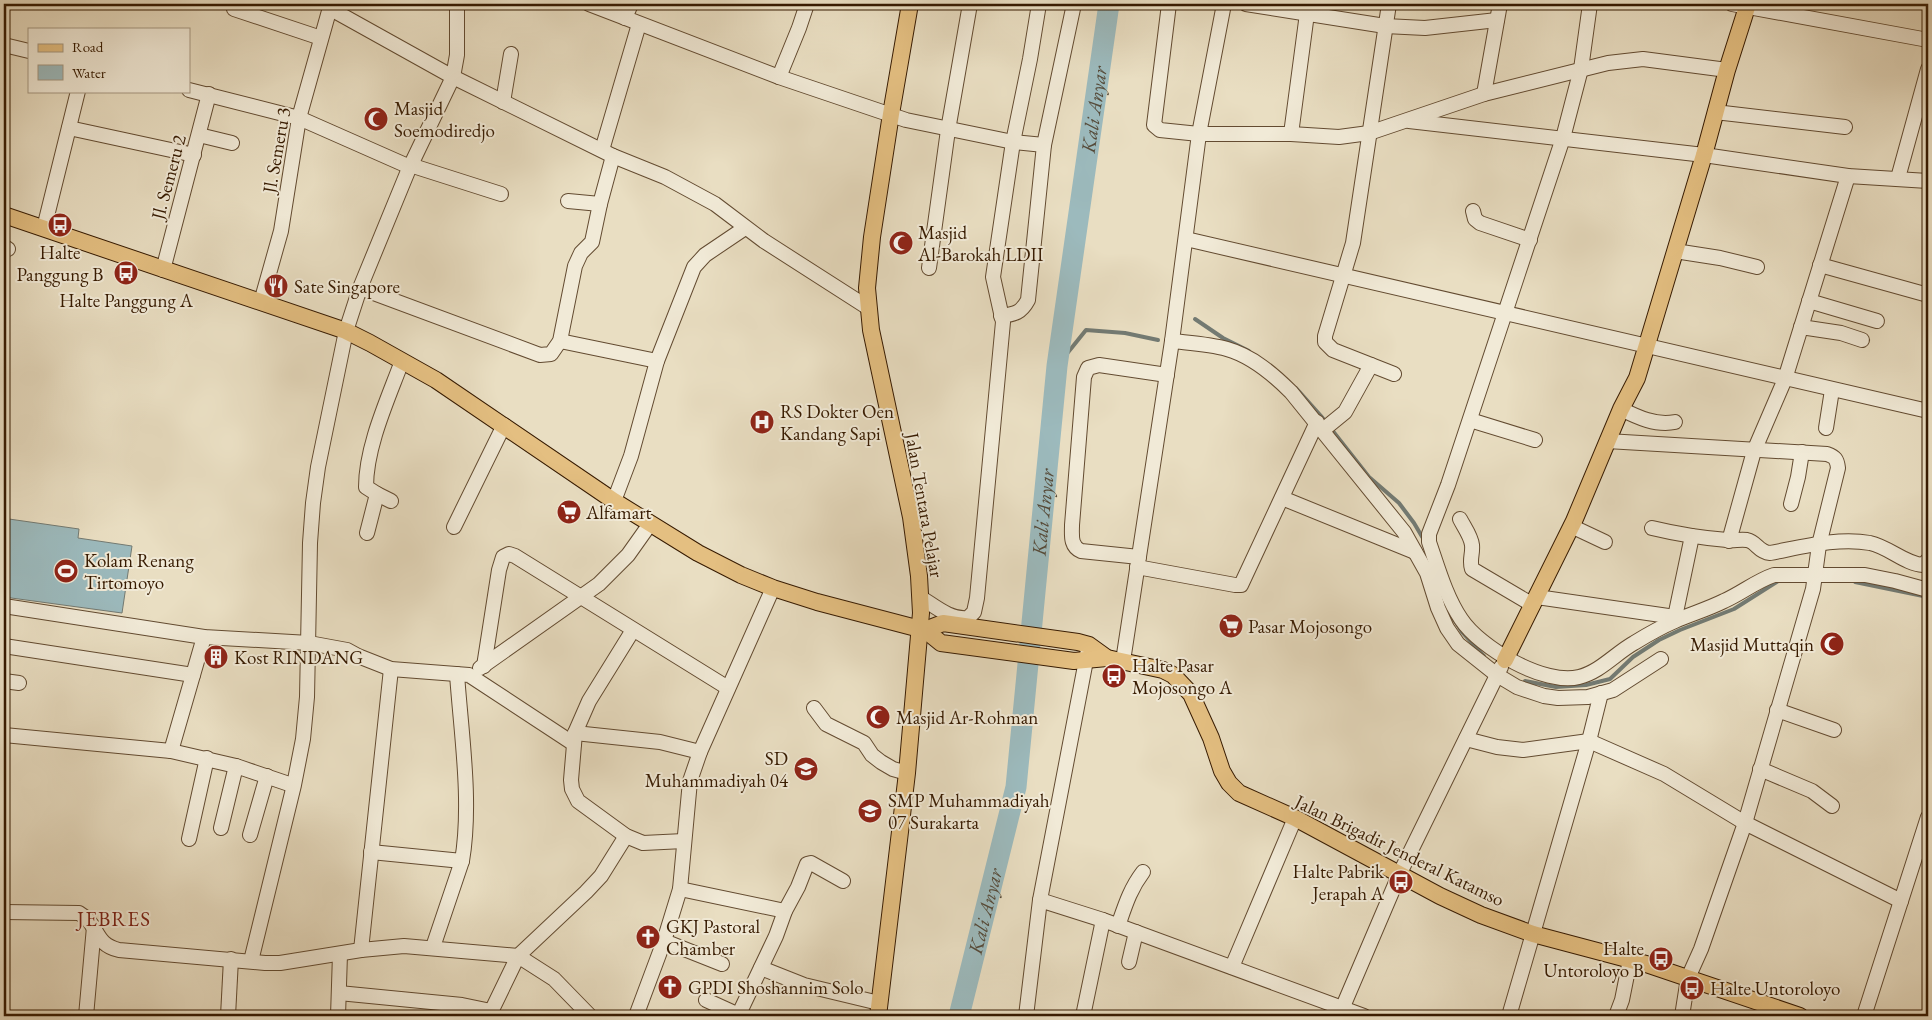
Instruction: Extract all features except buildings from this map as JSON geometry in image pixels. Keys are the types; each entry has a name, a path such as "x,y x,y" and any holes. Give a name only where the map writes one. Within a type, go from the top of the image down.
{"main road":[{"name":"Jalan Tentara Pelajar","path":"878,1010 923,630 911,518 870,330 867,307 870,252 910,4"},
{"path":"1505,659 1571,526 1621,409 1637,378 1704,155 1742,5"},
{"path":"4,215 346,331 436,380 650,524 706,557 772,588 923,630 941,643 1080,661 1107,658"},
{"path":"923,630 943,623 1084,644 1107,658"},
{"name":"Jalan Brigadir Jenderal Katamso","path":"1107,658 1163,670 1173,675 1191,694 1211,738 1222,771 1234,789 1255,801 1295,818 1440,896 1481,915 1533,934 1688,978 1800,1016"}],"street":[{"path":"251,962 303,739 307,697 310,543 313,503 318,467 346,331 360,288 410,166 453,77 457,55 457,4"},
{"path":"589,4 779,77 906,120 1013,142 1044,145"},
{"path":"625,18 631,4"},
{"path":"779,77 800,28 807,4"},
{"path":"930,268 948,130 970,4"},
{"path":"920,597 955,618 968,618 974,612 977,598 1002,322 993,277 1013,142 1039,4"},
{"path":"1001,316 1016,314 1024,307 1028,300 1044,145 1074,4"},
{"path":"1168,4 1154,125 1160,130 1199,134 1291,134 1339,137 1369,133 1484,94 1580,69 1627,60 1643,59 1727,70"},
{"path":"1123,662 1172,341 1199,134 1224,4"},
{"path":"1246,4 1308,8 1385,26 1425,28 1497,20"},
{"path":"1389,4 1358,219 1345,275 1325,336 1325,342 1333,350 1394,374"},
{"path":"1484,94 1500,4"},
{"path":"1590,4 1580,69 1563,138 1470,420 1429,534 1429,542 1423,553 1438,608 1447,628 1458,644 1497,675 1517,687 1552,698 1588,697 1613,690 1661,659"},
{"path":"1742,5 1928,40"},
{"path":"330,6 453,77 608,153 666,177 731,214 745,228 867,307"},
{"name":"Jl. Semeru 3","path":"261,302 281,231 299,118 330,6"},
{"path":"1291,134 1308,8"},
{"path":"234,9 320,38"},
{"path":"360,288 540,355 551,354 560,341 575,266 581,253 592,242 608,153 639,24"},
{"path":"4,45 28,51"},
{"path":"503,102 512,54"},
{"path":"1898,178 1928,69"},
{"path":"190,90 299,118 410,166 501,194"},
{"path":"44,228 78,92"},
{"name":"Jl. Semeru 2","path":"163,270 209,94"},
{"path":"1715,112 1845,127"},
{"path":"1406,121 1704,155 1848,176 1928,181"},
{"path":"69,128 194,155"},
{"path":"199,135 232,143"},
{"path":"1729,541 1754,451 1785,379 1848,176"},
{"path":"568,201 600,204"},
{"path":"1473,211 1475,219 1480,223 1530,240"},
{"path":"614,501 631,456 657,361 694,267 705,255 745,228"},
{"path":"1186,239 1928,411"},
{"path":"1675,251 1720,258 1757,267"},
{"path":"1820,265 1928,295"},
{"path":"1809,301 1877,320"},
{"path":"1801,327 1841,333 1862,340"},
{"path":"560,341 657,361"},
{"path":"1172,341 1226,348 1242,354 1277,378 1325,426 1404,532 1423,553 1462,622 1505,659 1541,675 1562,678 1579,677 1590,673 1632,644 1674,619 1728,600 1764,578 1774,575 1814,581 1865,575 1928,590"},
{"path":"391,500 377,494 366,486 377,431 402,361"},
{"path":"1167,375 1099,365 1088,368 1084,377 1072,524 1073,544 1075,548 1081,551 1138,562 1235,585 1241,584 1282,498 1325,426 1342,417 1371,365"},
{"path":"1826,428 1832,390"},
{"path":"1621,409 1647,420 1663,423 1675,422"},
{"path":"1470,420 1535,440"},
{"path":"454,527 504,425"},
{"path":"1607,441 1827,454 1834,456 1838,468 1819,545 1814,581 1778,710 1744,823 1701,949 1688,978 1682,1016"},
{"path":"1791,504 1802,452"},
{"path":"367,533 377,494"},
{"path":"1282,498 1423,553"},
{"path":"1460,519 1472,546 1470,560 1472,569 1534,601 1674,619"},
{"path":"4,606 204,636 308,643 347,650 391,669 463,674 484,666 583,597 628,555 650,524"},
{"path":"1571,526 1605,542"},
{"path":"1652,528 1729,541 1746,540 1752,542 1764,552 1770,553 1856,541 1886,549 1914,563 1923,565 1928,560"},
{"path":"1674,619 1692,536"},
{"path":"484,666 499,570 505,555 515,556 728,688"},
{"path":"636,1016 664,941 680,889 690,781 700,752 772,588"},
{"path":"633,630 589,701 575,738 571,780 578,801 626,836 644,843 684,841"},
{"path":"171,751 204,636"},
{"path":"1026,1016 1040,900 1084,644"},
{"path":"4,646 193,675"},
{"path":"1340,1012 1400,873 1505,659"},
{"path":"361,950 391,669"},
{"path":"463,674 575,738 660,742 700,752"},
{"path":"434,947 462,861 466,822 463,674"},
{"path":"4,681 19,683"},
{"path":"1509,1016 1589,741 1601,693"},
{"path":"814,708 826,724 864,742 872,756 893,769 907,773"},
{"path":"1778,710 1834,730"},
{"path":"4,735 171,751 236,766 289,784"},
{"path":"1466,739 1497,747 1523,750 1589,741 1664,774 1744,823 1901,901"},
{"path":"189,839 207,758"},
{"path":"221,828 236,766"},
{"path":"1760,769 1812,791 1832,806"},
{"path":"250,835 267,776"},
{"path":"1864,1016 1901,901 1926,833 1928,816"},
{"path":"1232,967 1295,818"},
{"path":"339,993 462,1005 490,1014 518,956 596,881 626,836"},
{"path":"371,852 462,861"},
{"path":"706,1000 738,1015 761,968 785,911 798,888 807,864 811,863 843,881"},
{"path":"1118,926 1128,895 1133,885 1144,872"},
{"path":"680,889 785,911"},
{"path":"1040,900 1103,920 1232,967 1340,1012 1364,1016"},
{"path":"4,912 79,913 85,916 94,926 100,940 113,948 251,962 280,963 361,950 404,946 434,947 518,956 554,979 590,1016"},
{"path":"1083,1016 1103,920"},
{"path":"86,1016 94,926"},
{"path":"1129,962 1136,932"},
{"path":"664,941 722,964"},
{"path":"338,1016 340,954"},
{"path":"228,1016 231,960"},
{"path":"1616,1016 1622,1000 1630,960"},
{"path":"761,968 878,1010"}],"water":[{"name":"Kolam Renang Tirtomoyo","path":"9,519 79,529 78,538 132,546 122,613 4,597 4,532 7,533"}],"waterway":[{"name":"Kali Anyar","path":"959,1016 1016,787 1057,366 1109,4"},
{"path":"1195,319 1223,338 1249,351"},
{"path":"1057,366 1086,330 1125,333 1158,340"},
{"path":"1296,388 1321,416 1369,477 1399,503 1424,540"},
{"path":"1525,681 1556,687 1586,685 1610,679 1633,657 1659,640 1734,609 1780,580"},
{"path":"1855,582 1928,597"},
{"path":"1444,604 1462,632 1484,656"}],"place":[{"name":"Masjid Soemodiredjo","path":"376,119"},
{"name":"Halte Panggung B","path":"60,225"},
{"name":"Masjid Al-Barokah LDII","path":"901,243"},
{"name":"Halte Panggung A","path":"126,273"},
{"name":"Sate Singapore","path":"276,286"},
{"name":"RS Dokter Oen Kandang Sapi","path":"762,422"},
{"name":"Alfamart","path":"569,512"},
{"name":"Kolam Renang Tirtomoyo","path":"66,571"},
{"name":"Pasar Mojosongo","path":"1231,626"},
{"name":"Masjid Muttaqin","path":"1832,644"},
{"name":"Kost RINDANG","path":"216,657"},
{"name":"Halte Pasar Mojosongo A","path":"1114,676"},
{"name":"Masjid Ar-Rohman","path":"878,717"},
{"name":"SD Muhammadiyah 04","path":"806,769"},
{"name":"SMP Muhammadiyah 07 Surakarta","path":"870,811"},
{"name":"Halte Pabrik Jerapah A","path":"1401,882"},
{"name":"GKJ Pastoral Chamber","path":"648,937"},
{"name":"Halte Untoroloyo B","path":"1661,959"},
{"name":"GPDI Shoshannim Solo","path":"670,987"},
{"name":"Halte Untoroloyo","path":"1692,988"}],"district":[{"name":"JEBRES","path":"114,919"}]}
